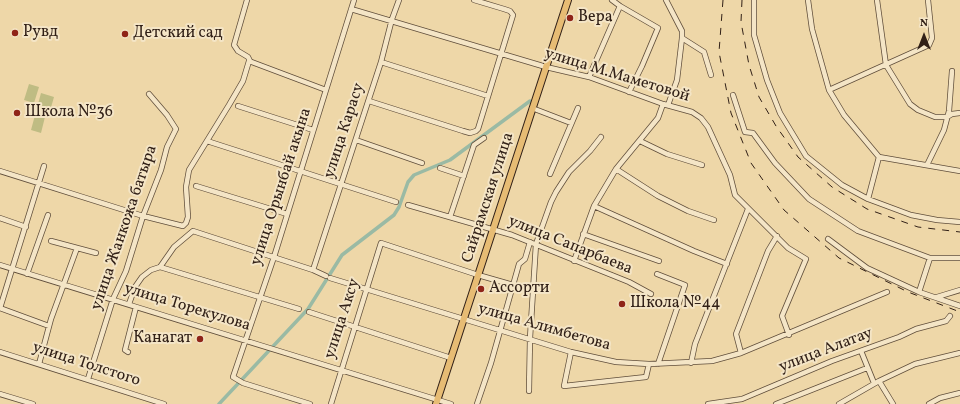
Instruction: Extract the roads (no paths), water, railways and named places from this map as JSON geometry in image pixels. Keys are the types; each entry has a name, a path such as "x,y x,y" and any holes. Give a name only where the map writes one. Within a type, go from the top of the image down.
{"main road":[{"name":"Сайрамская улица","path":"437,402 568,0"}],"street":[{"path":"247,0 234,41 236,48 258,66 326,90"},
{"name":"улица Орынбай акына","path":"310,404 235,380 233,377 274,257 354,0"},
{"name":"улица Карасу","path":"313,270 369,100 392,19 399,0"},
{"path":"369,100 463,131 474,132 478,129 502,53 512,15 510,11 474,0"},
{"path":"612,0 658,28 642,66 628,92"},
{"path":"574,261 594,206 616,169 658,118 666,105 677,80 682,31 666,0"},
{"path":"754,0 756,42 767,80 780,114 806,156 842,185 868,199 911,215 937,220 960,222"},
{"path":"808,0 812,30 829,90 844,115 879,157 927,164 960,171"},
{"path":"877,0 886,65 910,104 918,110 935,117 947,117 952,114 960,113"},
{"path":"829,90 919,50 932,42 928,0"},
{"path":"589,77 620,6"},
{"name":"улица М.Маметовой","path":"351,9 392,19 546,67 589,77 666,105 692,112 701,118 708,127 730,175 735,196 788,248 806,259 782,316 789,335"},
{"path":"682,38 704,52 711,75"},
{"path":"0,171 178,227 182,226 186,223 188,217 186,188 190,170 243,81 250,61"},
{"path":"381,62 488,96"},
{"path":"927,164 944,130 949,110 952,71"},
{"name":"улица Жанкожа батыра","path":"88,379 113,299 126,271 144,216 162,170 167,147 176,129 167,115 149,94"},
{"path":"733,95 745,132 753,133 774,163 809,199 858,231 930,258 960,258"},
{"path":"238,106 314,130"},
{"path":"532,108 571,123"},
{"path":"550,174 578,108"},
{"path":"529,391 530,338 536,244 556,192 569,172 590,151 600,137"},
{"path":"450,217 474,145 484,138"},
{"path":"356,140 422,163"},
{"path":"207,141 396,202"},
{"path":"640,141 667,154 702,165"},
{"path":"868,199 879,157"},
{"path":"44,166 0,308 50,326"},
{"path":"440,168 464,176"},
{"path":"616,169 658,196 688,211 714,220"},
{"path":"196,186 287,214"},
{"name":"улица Сапарбаева","path":"408,205 493,228 629,282 651,294"},
{"path":"594,206 726,264"},
{"path":"690,363 695,344 748,209"},
{"path":"27,274 48,215"},
{"path":"0,218 26,227"},
{"name":"улица Алимбетова","path":"160,267 174,246 193,232 274,257 313,270 328,277 530,338 571,352 616,362 649,364 712,361 742,352 789,335 887,292"},
{"path":"583,234 658,262"},
{"path":"742,352 736,334 768,251 777,236"},
{"path":"828,239 867,268 919,292 960,306"},
{"path":"51,240 96,253"},
{"path":"477,404 519,264 525,259 530,242"},
{"name":"улица Аксу","path":"331,404 381,243 478,275"},
{"path":"39,364 63,284 77,248"},
{"path":"919,292 930,258"},
{"name":"улица Торекулова","path":"0,265 268,346 437,402 451,404"},
{"path":"129,304 135,287 142,277 151,270 160,267 299,309"},
{"path":"657,274 685,285 658,364"},
{"path":"478,275 513,285"},
{"path":"937,297 960,290"},
{"path":"128,352 125,350 136,306"},
{"path":"309,312 451,358"},
{"name":"улица Алатау","path":"708,404 742,399 832,361 916,329 946,321 950,316"},
{"path":"860,351 867,368 893,404"},
{"name":"улица Толстого","path":"0,352 164,404"},
{"path":"571,352 564,386 646,377 649,364"},
{"path":"839,404 877,382 915,364 960,354"},
{"path":"776,404 867,368"},
{"path":"0,394 33,404"},
{"path":"929,404 940,398 960,394"},
{"path":"144,404 146,398"}],"waterway":[{"path":"219,404 308,309 342,255 394,215 399,207 408,182 414,175 450,160 530,101"}],"railway":[{"path":"723,0 719,52 731,113 751,163 784,210 839,258 908,292 960,312"},
{"path":"742,0 741,22 749,65 759,97 776,126 798,157 832,187 867,209 918,227 960,232"}],"place":[{"name":"Вера","path":"570,18"},
{"name":"Рувд","path":"15,33"},
{"name":"Детский сад","path":"125,34"},
{"name":"Школа №36","path":"17,113"},
{"name":"Ассорти","path":"481,289"},
{"name":"Школа №44","path":"622,304"},
{"name":"Канагат","path":"200,339"}]}
